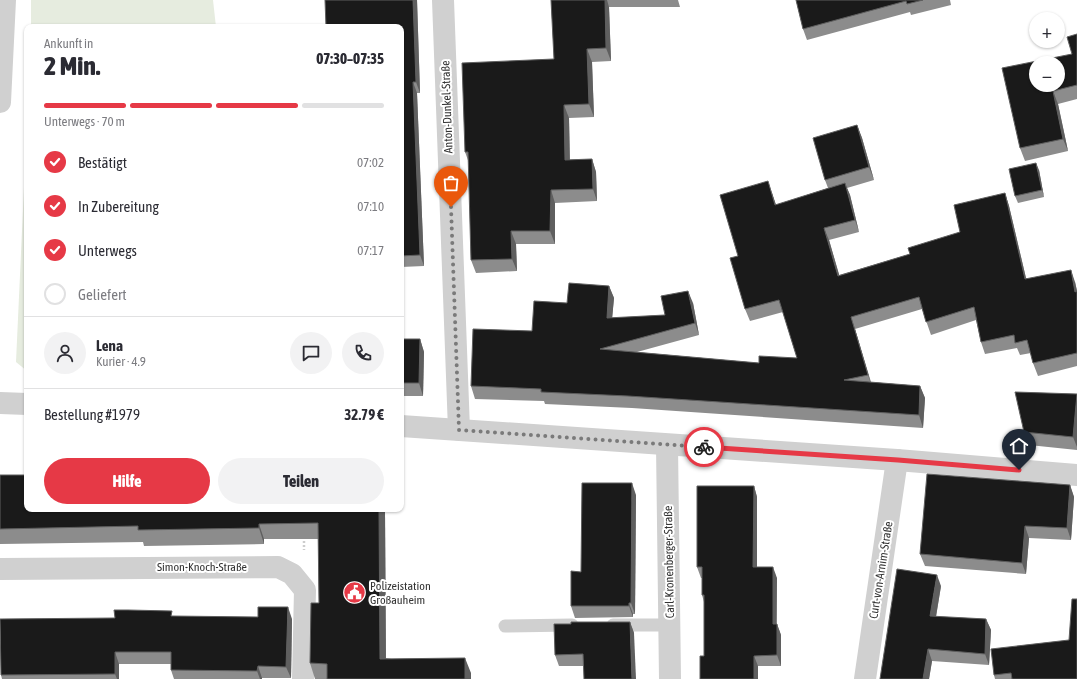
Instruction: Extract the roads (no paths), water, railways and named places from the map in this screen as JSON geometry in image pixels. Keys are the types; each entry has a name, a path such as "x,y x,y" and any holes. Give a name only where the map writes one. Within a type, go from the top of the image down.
{"street":[{"path":"0,102 5,0"},
{"name":"Anton-Dunkel-Straße","path":"443,0 459,430"},
{"path":"0,403 24,404"},
{"path":"404,426 898,460 1077,475"},
{"name":"Carl-Kronenberger-Straße","path":"667,445 670,679"},
{"name":"Curt-von-Arnim-Straße","path":"865,679 898,460"},
{"name":"Simon-Knoch-Straße","path":"0,569 278,566 292,574 305,590 303,679"}],"lane":[{"path":"505,626 583,625"},
{"path":"599,625 669,625"}],"place":[{"name":"Polizeistation Großauheim","path":"355,593"}]}
